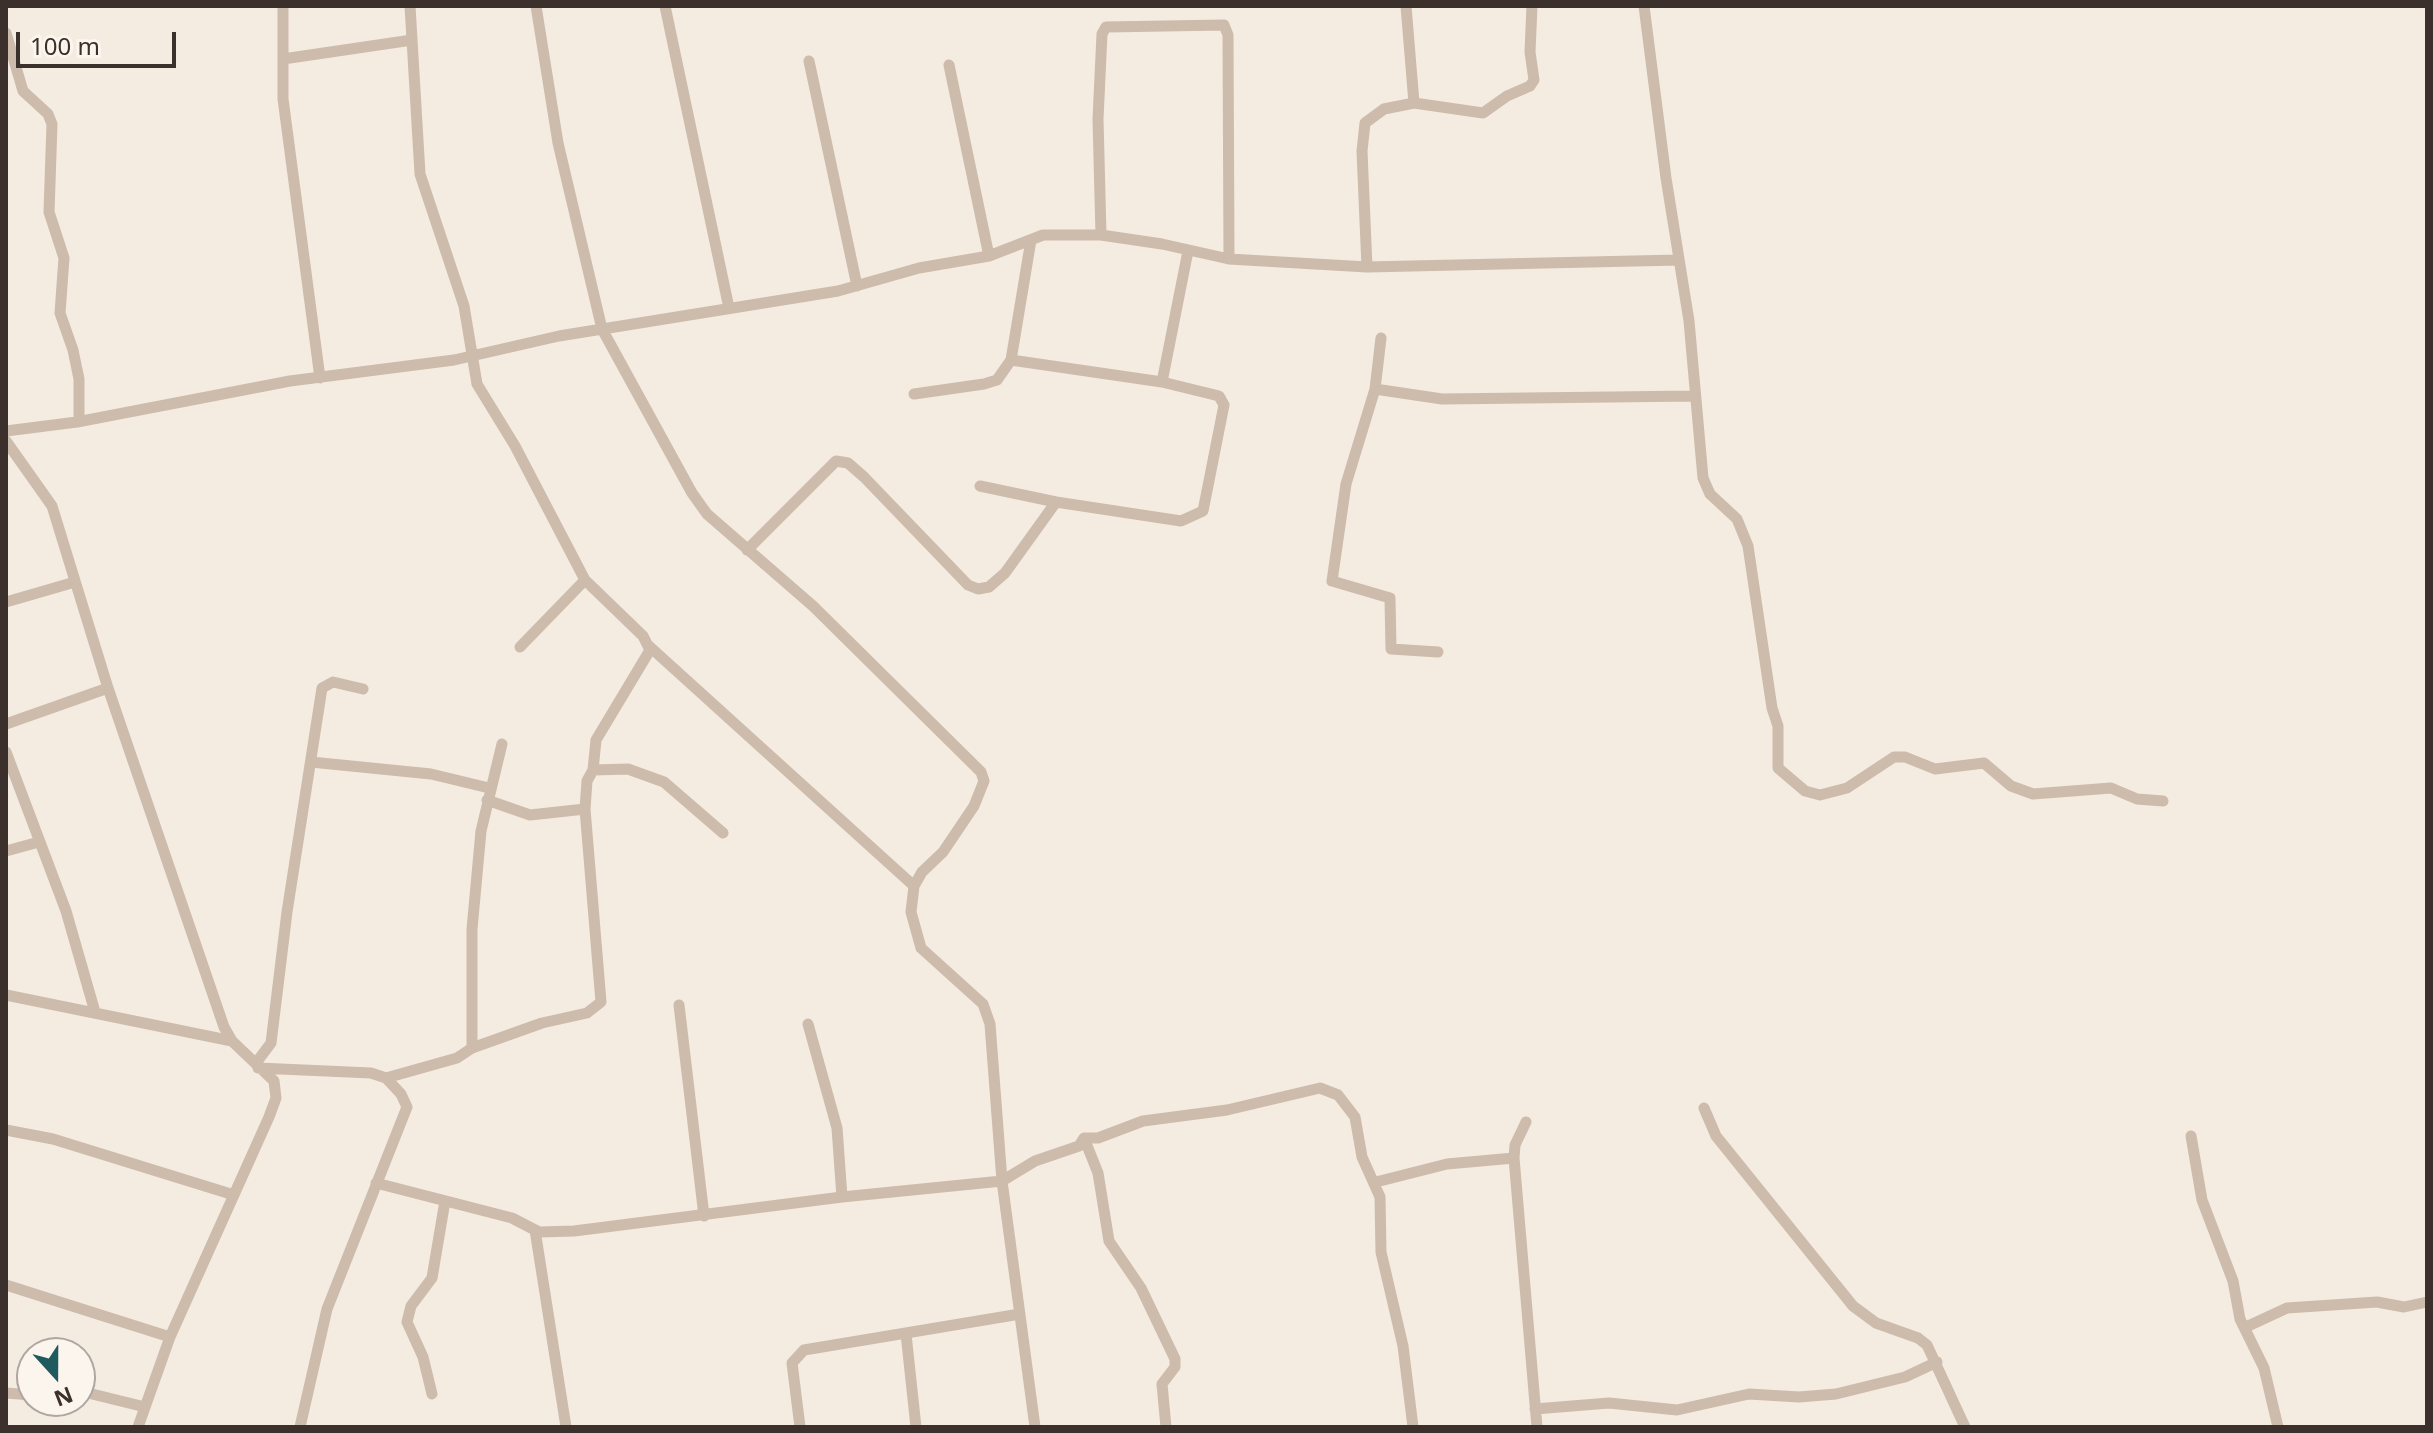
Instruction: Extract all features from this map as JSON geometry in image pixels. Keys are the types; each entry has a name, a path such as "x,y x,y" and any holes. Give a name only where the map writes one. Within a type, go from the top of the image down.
{"street":[{"path":"283,6 283,99 320,378"},
{"path":"410,6 420,174 464,306 477,384 515,446 585,580 649,646 914,886"},
{"path":"536,6 558,143 602,329 692,493 707,514 813,606 981,772 984,781 974,806 914,886 911,912 921,948 983,1004 990,1024 1002,1181 1035,1427"},
{"path":"665,6 729,308"},
{"path":"1406,6 1414,103"},
{"path":"1367,267 1362,151 1365,123 1384,109 1414,103 1483,113 1507,96 1530,86 1534,80 1532,6"},
{"path":"1644,6 1689,321 1703,478 1710,494 1737,519 1748,546 1772,708 1778,726 1778,768 1805,791 1833,793 1847,788 1894,757 1905,757 1935,769 1984,763 2011,786 2033,794 2111,788 2137,799 2163,801"},
{"path":"1101,235 1098,119 1102,34 1106,27 1224,25 1228,35 1229,259"},
{"path":"6,33 23,91 48,114 52,124 49,212 64,258 60,313 79,379 79,419"},
{"path":"283,59 412,40"},
{"path":"809,61 857,286"},
{"path":"949,65 989,256"},
{"path":"6,431 391,366 454,360 602,329 857,286 919,268 989,256 1051,235 1101,235 1229,259 1367,267 1679,260"},
{"path":"914,394 997,380 1011,360 1031,240"},
{"path":"1162,382 1188,251"},
{"path":"1381,338 1375,389 1346,484 1332,581 1390,598 1391,649 1438,652"},
{"path":"980,486 1056,502 1181,521 1203,511 1224,405 1219,396 1162,382 1011,360"},
{"path":"1375,389 1442,399 1695,396"},
{"path":"6,441 46,494 217,1010 232,1041 274,1081 276,1098 170,1337 138,1427"},
{"path":"747,550 836,461 848,463 864,477 968,585 978,589 989,587 1005,573 1056,502"},
{"path":"520,647 585,580"},
{"path":"6,602 75,582"},
{"path":"386,1078 457,1058 472,1048 542,1023 597,1009 601,1002 585,809 587,781 593,770 596,740 647,656 649,646"},
{"path":"257,1066 269,1052 271,1043 287,912 322,688 333,682 363,689"},
{"path":"6,724 108,688"},
{"path":"472,1048 472,929 488,794 502,744"},
{"path":"6,752 66,911 95,1012"},
{"path":"311,762 431,774 488,794 530,815 585,809"},
{"path":"593,770 628,769 664,782 723,833"},
{"path":"6,851 39,842"},
{"path":"6,995 232,1041"},
{"path":"679,1005 704,1216"},
{"path":"808,1024 837,1128 842,1197"},
{"path":"257,1066 371,1073 386,1078 401,1094 407,1107 327,1309 300,1427"},
{"path":"1084,1138 1098,1138 1143,1121 1227,1110 1320,1088 1338,1095 1355,1117 1362,1157 1376,1182 1380,1197 1381,1252 1403,1346 1413,1427"},
{"path":"1704,1108 1716,1136 1853,1306 1876,1323 1918,1338 1937,1362 1965,1427"},
{"path":"1526,1122 1514,1158 1537,1427"},
{"path":"6,1130 53,1139 234,1195"},
{"path":"2191,1136 2202,1200 2233,1281 2240,1319 2264,1368 2278,1427"},
{"path":"376,1183 512,1218 535,1230 574,1231 842,1197 1002,1181 1035,1161 1079,1146 1084,1138"},
{"path":"1084,1138 1098,1173 1109,1241 1141,1288 1175,1359 1175,1367 1162,1384 1166,1427"},
{"path":"1376,1182 1447,1164 1514,1158"},
{"path":"432,1394 423,1357 407,1322 411,1306 432,1278 445,1201"},
{"path":"535,1230 566,1427"},
{"path":"6,1285 170,1337"},
{"path":"2246,1327 2273,1312 2295,1307 2377,1302 2404,1307 2427,1302"},
{"path":"800,1427 792,1363 795,1355 804,1350 1020,1314"},
{"path":"906,1334 916,1427"},
{"path":"1535,1409 1609,1403 1677,1410 1749,1394 1799,1397 1836,1394 1905,1377 1937,1362"},
{"path":"96,1395 145,1407"}]}
